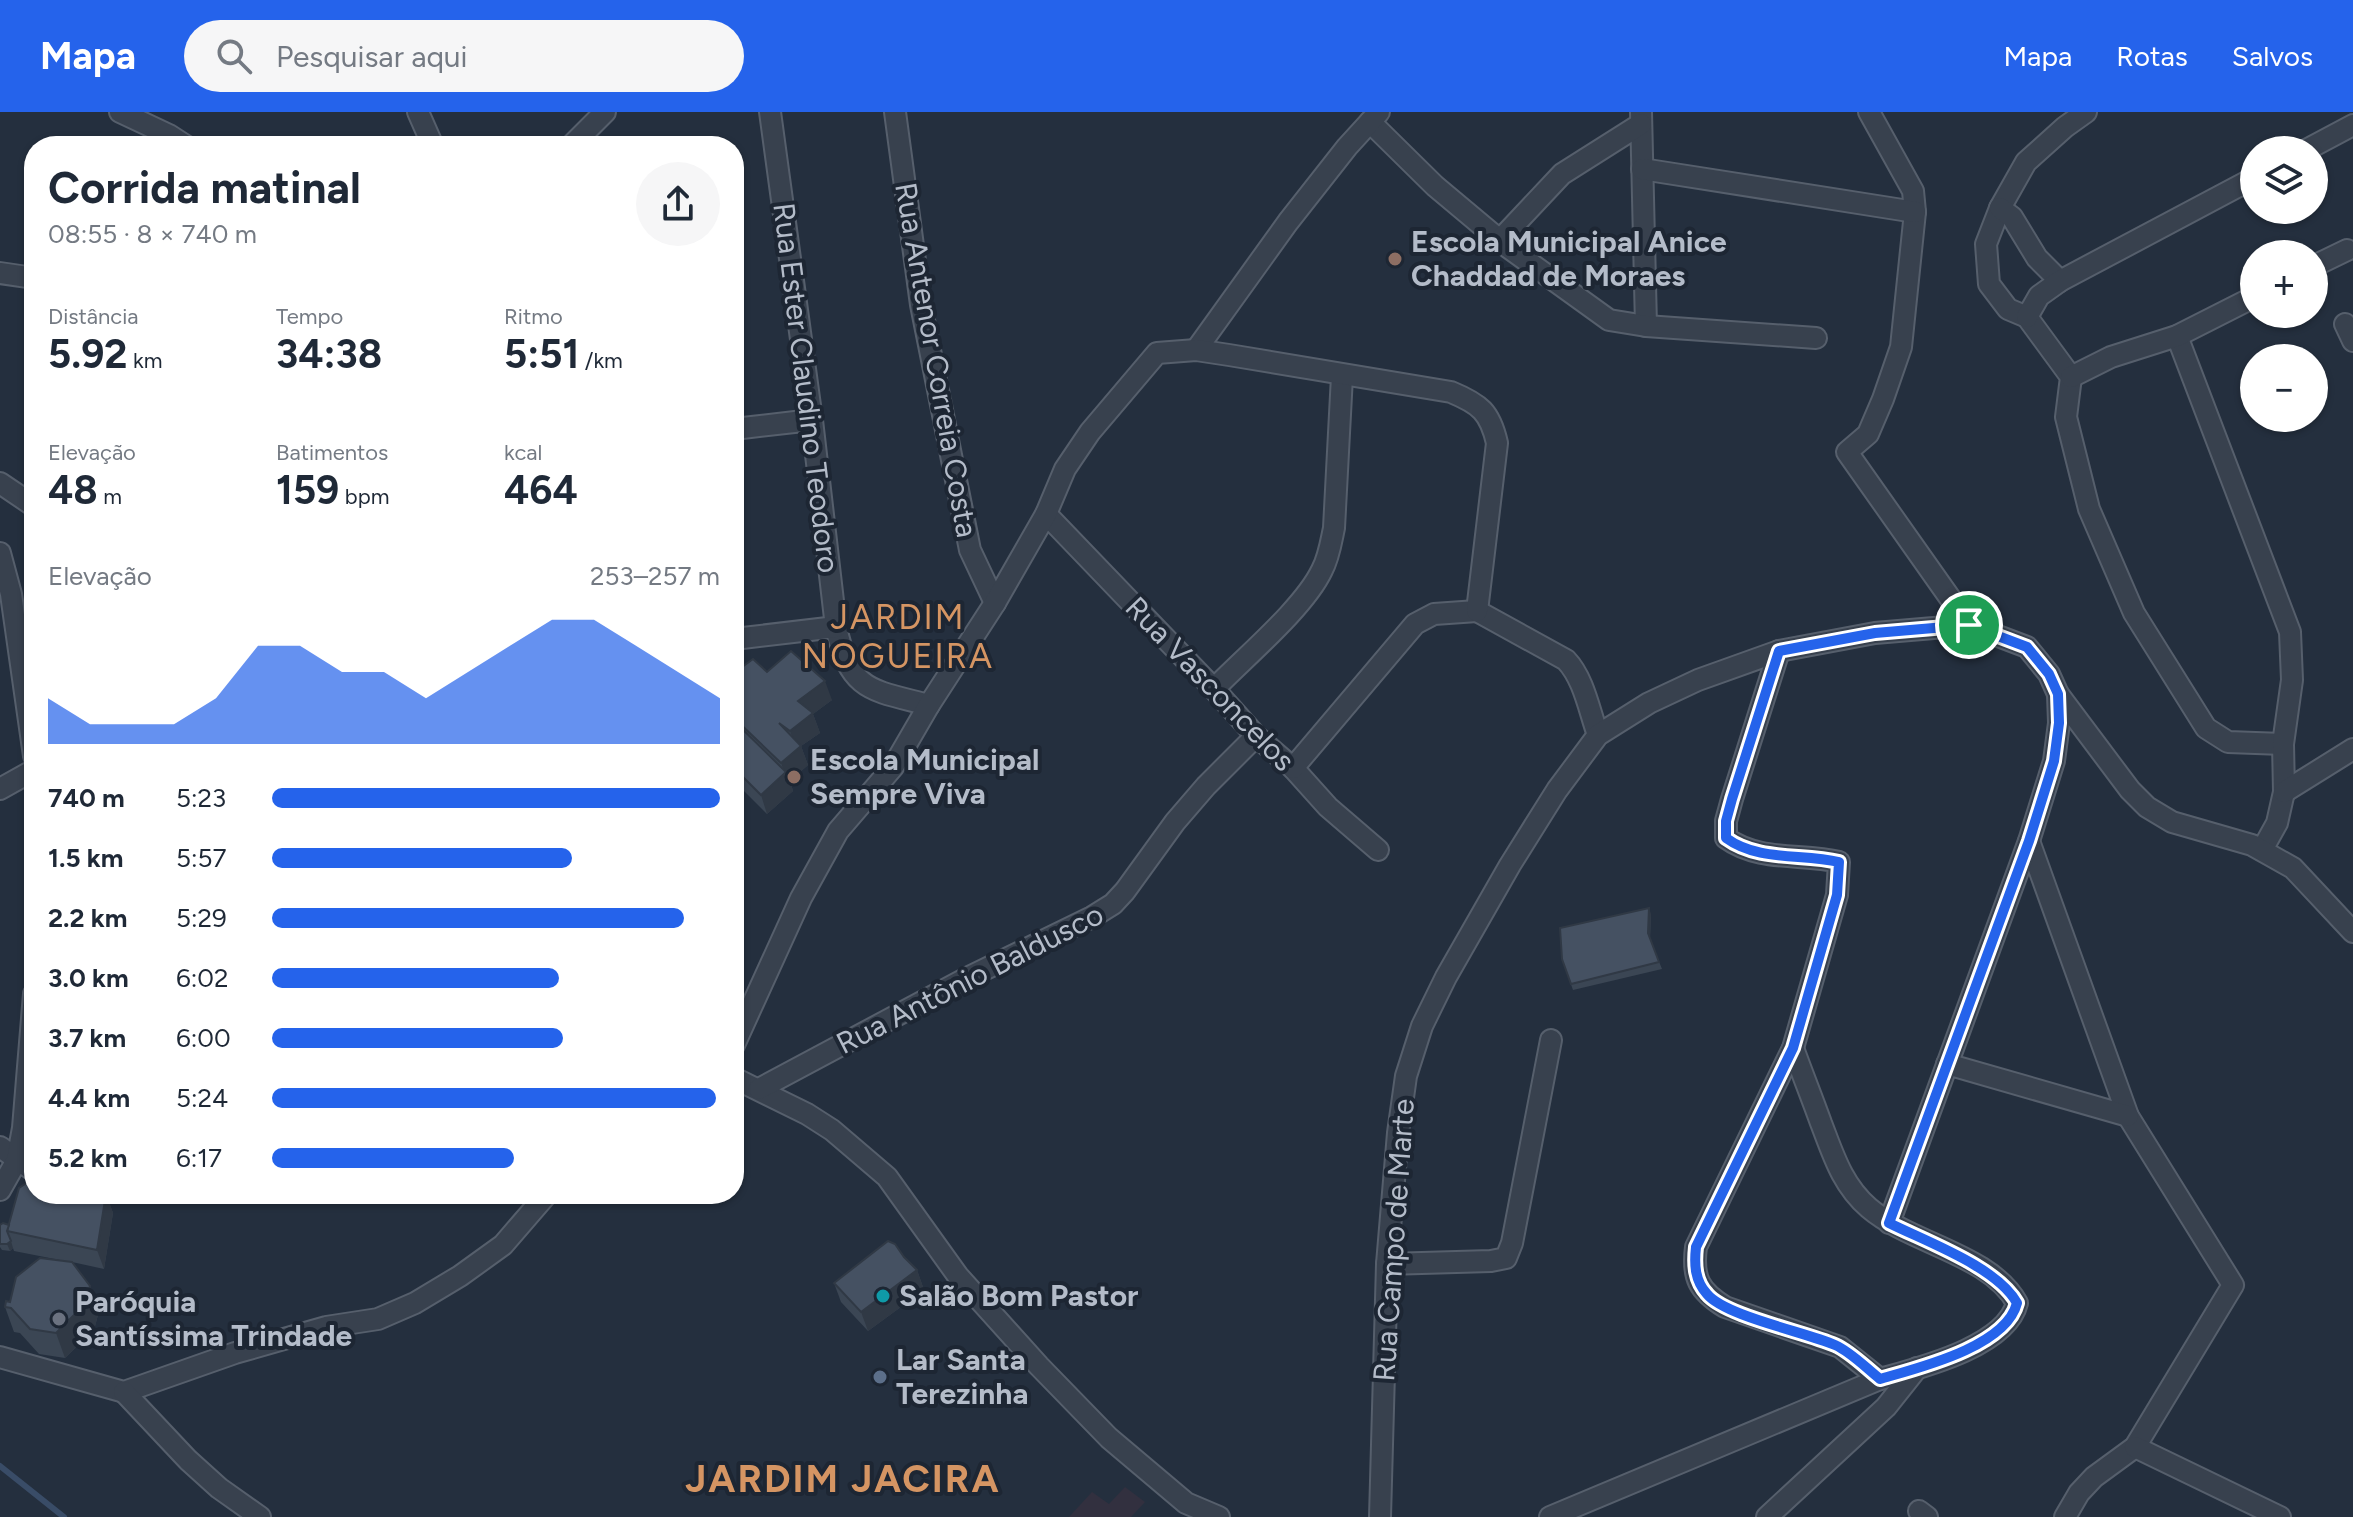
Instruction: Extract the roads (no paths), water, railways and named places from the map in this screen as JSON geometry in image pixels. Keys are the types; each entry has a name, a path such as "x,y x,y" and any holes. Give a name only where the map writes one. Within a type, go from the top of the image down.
{"street":[{"path":"120,112 171,136"},
{"path":"418,112 429,136"},
{"path":"581,136 605,112"},
{"name":"Rua Ester Claudino Teodoro","path":"770,112 812,420 836,627 842,652 850,668 875,691 929,705"},
{"name":"Rua Antenor Correia Costa","path":"895,112 921,305 966,535 995,603"},
{"path":"1869,112 1913,191 1915,212 1901,347 1868,434 1847,452 1969,625 2027,647 2049,674 2058,694 2130,790 2147,807 2172,822 2262,850 2293,868 2353,932"},
{"path":"2086,112 2026,162 2000,208 1986,244 1989,284 2008,309 2027,317 2071,377 2066,417 2089,509 2134,613 2206,728 2228,742 2283,744"},
{"path":"1196,350 1288,222 1374,117 1435,186 1500,240 1609,320 1646,326 1816,338"},
{"path":"1500,240 1562,174 1641,118"},
{"path":"1641,118 1646,326"},
{"path":"2328,138 2353,125"},
{"path":"1642,169 1915,212"},
{"path":"2027,317 2039,296 2060,281 2240,185"},
{"path":"2000,208 2012,217 2037,258 2060,281"},
{"path":"2328,259 2347,250"},
{"path":"0,273 24,277"},
{"path":"2071,377 2111,357 2177,336 2240,304"},
{"path":"2177,336 2290,632 2292,680 2283,744 2284,792 2277,823 2262,850"},
{"path":"744,1023 801,898 838,831 893,767 995,603 1046,514 1065,469 1090,432 1157,353 1196,350 1451,392 1474,402 1486,414 1497,443 1477,611"},
{"path":"1214,689 1298,605 1322,571 1334,528 1342,376"},
{"path":"744,428 812,420"},
{"path":"0,483 24,499"},
{"name":"Rua Vasconcelos","path":"1046,514 1256,736 1293,768 1328,807 1378,850"},
{"path":"0,553 11,594 24,686"},
{"path":"1293,768 1415,624 1434,614 1477,611 1566,660 1573,667 1598,735"},
{"name":"Rua Campo de Marte","path":"1380,1517 1387,1264 1406,1076 1422,1026 1446,977 1557,790 1598,735 1649,703 1698,680 1779,651 1875,633 1969,625"},
{"path":"744,638 836,627"},
{"path":"1779,651 1732,799 1726,838 1735,845 1751,850 1784,857 1822,858 1839,862 1837,895 1793,1048 1696,1247 1694,1261 1696,1273 1708,1297 1725,1307 1840,1347 1880,1379"},
{"path":"1889,1223 2029,841 2054,761 2059,723 2058,694"},
{"name":"Rua Antônio Baldusco","path":"759,1089 1113,904 1175,822 1256,736"},
{"path":"2284,792 2353,749"},
{"path":"0,789 24,776"},
{"path":"2029,841 2128,1116 2233,1285 2135,1447 2094,1477 2079,1493 2065,1517"},
{"path":"1387,1264 1506,1258 1512,1243 1551,1040"},
{"path":"1550,1517 1880,1379 1967,1348 1997,1333 2014,1314 2017,1303 2006,1287 1990,1273 1889,1223 1861,1200 1840,1173 1793,1048"},
{"path":"1947,1064 2128,1116"},
{"path":"744,1082 832,1130 887,1177 958,1276 1109,1438 1186,1503 1219,1517"},
{"path":"24,1116 24,1141"},
{"path":"0,1147 24,1165"},
{"path":"0,1190 24,1168"},
{"path":"124,1392 235,1353 326,1327 378,1319 415,1303 503,1245 538,1204"},
{"path":"0,1357 124,1392 188,1460 219,1488 260,1517"},
{"path":"1767,1517 1886,1407 1917,1368"},
{"path":"2135,1447 2280,1517"}],"waterway":[{"path":"0,1466 64,1517"}],"place":[{"name":"Escola Municipal Anice Chaddad de Moraes","path":"1395,259"},
{"name":"Escola Municipal Sempre Viva","path":"794,777"},
{"name":"Salão Bom Pastor","path":"883,1296"},
{"name":"Paróquia Santíssima Trindade","path":"59,1319"},
{"name":"Lar Santa Terezinha","path":"880,1377"}],"district":[{"name":"JARDIM NOGUEIRA","path":"898,636"},
{"name":"JARDIM JACIRA","path":"843,1479"}]}
